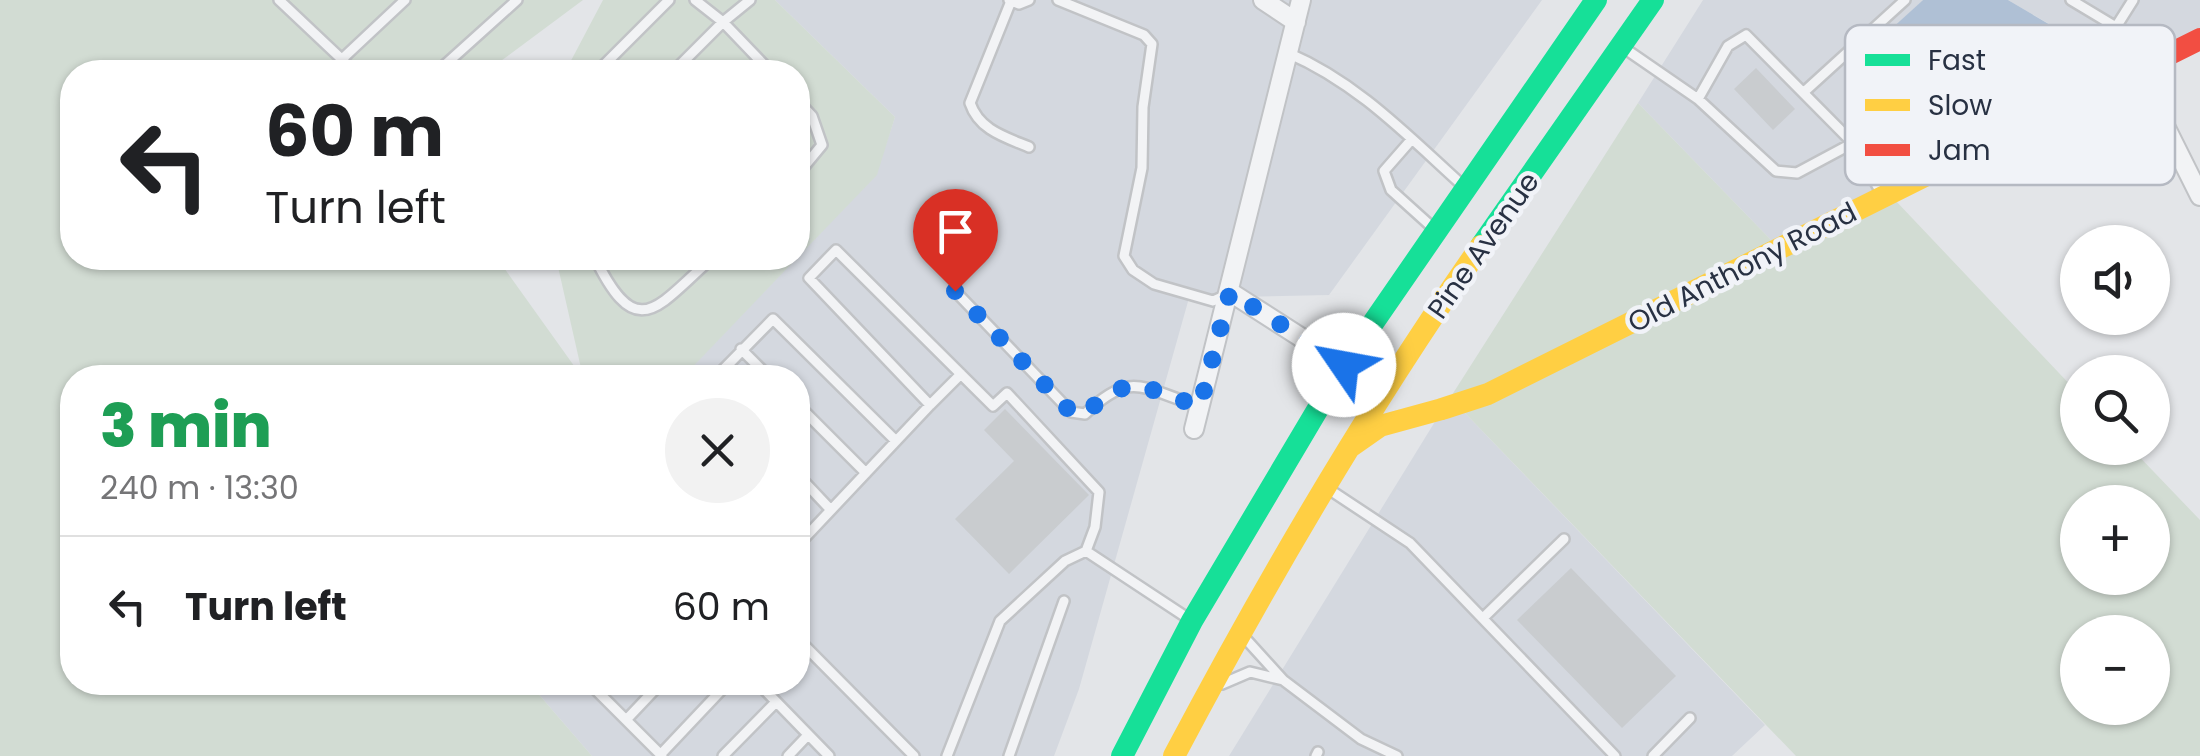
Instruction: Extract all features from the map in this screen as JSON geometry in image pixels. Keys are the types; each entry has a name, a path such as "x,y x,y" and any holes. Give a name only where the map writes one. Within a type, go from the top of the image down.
{"main road":[{"name":"Pine Avenue","path":"1122,756 1192,621 1344,365 1596,0"},
{"name":"Pine Avenue","path":"1174,756 1240,631 1392,375 1653,0"},
{"name":"Old Anthony Road","path":"2175,51 2200,38"},
{"name":"Old Anthony Road","path":"1344,452 1380,426 1488,394 1906,185"},
{"path":"1344,365 1354,381 1356,407 1344,452"},
{"path":"1392,375 1411,403 1442,410"},
{"path":"1240,631 1222,616 1222,594 1279,500 1283,484 1278,471"},
{"path":"1157,756 1205,660 1204,639 1192,621"}],"street":[{"path":"1263,0 1296,22"},
{"path":"1194,429 1301,0"},
{"path":"2175,145 2200,194"},
{"path":"1230,292 1344,365"}],"lane":[{"path":"279,0 341,60 405,0"},
{"path":"287,8 295,0"},
{"path":"450,60 517,0"},
{"path":"609,60 669,0"},
{"path":"695,0 759,60"},
{"path":"685,60 750,0"},
{"path":"1029,0 1010,0 970,104 975,118 998,134 1029,147"},
{"path":"1058,0 1144,35 1154,49 1142,107 1142,168 1124,244 1128,264 1142,277 1172,291 1213,301 1230,292"},
{"path":"1079,11 1087,0"},
{"path":"1878,25 1905,0"},
{"path":"2071,0 2111,25"},
{"path":"2118,25 2133,0"},
{"path":"1698,98 1728,46 1746,35 1845,135"},
{"path":"1621,47 1698,98 1768,164 1786,174 1797,174 1845,147"},
{"path":"1288,53 1324,69 1412,139 1464,187"},
{"path":"1804,92 1845,55"},
{"path":"810,114 822,144 810,159"},
{"path":"1412,139 1384,172 1391,190 1435,230"},
{"path":"1878,185 1884,196"},
{"path":"930,405 809,278 836,250 993,406 1007,393 1098,492 1096,527 1086,551 1065,562 1000,622 947,756"},
{"path":"602,270 615,299 633,310 648,309 669,297 699,270"},
{"path":"955,291 1071,412 1085,414 1112,388 1128,384 1200,406"},
{"path":"727,365 773,319 896,441"},
{"path":"742,349 757,365"},
{"path":"810,533 960,374"},
{"path":"810,417 866,473"},
{"path":"1324,486 1410,543 1615,756"},
{"path":"810,488 831,510"},
{"path":"1483,618 1564,540"},
{"path":"1086,551 1192,621"},
{"path":"1009,756 1064,601"},
{"path":"1240,631 1283,680 1374,751 1397,756"},
{"path":"810,651 914,756"},
{"path":"1204,698 1250,672 1283,680"},
{"path":"601,695 661,755 717,695"},
{"path":"626,720 650,695"},
{"path":"769,695 829,756"},
{"path":"723,756 776,702"},
{"path":"1652,756 1690,718"},
{"path":"788,756 808,735"}],"shaded area":[{"path":"0,0 583,0 502,60 60,60 60,270 506,270 573,365 60,365 60,695 539,695 592,756 0,756"},
{"path":"603,0 775,0 895,117 877,175 810,245 810,60 571,60"},
{"path":"775,0 1542,0 1329,295 1189,298 1079,689 1054,756 592,756 539,695 810,695 810,365 694,365 785,270 810,270 810,244 876,175 895,117"},
{"path":"1703,0 1923,0 1896,25 1845,25 1845,185 1887,185 1773,242 1638,103"},
{"path":"2008,0 2200,0 2200,29 2175,41 2175,25 2051,25"},
{"path":"1638,103 1773,242 1485,386 1450,398"},
{"path":"1895,200 2060,374 2060,465 2147,465 2166,485 2060,485 2060,595 2170,595 2170,489 2200,520 2200,756 1796,756 1463,411"},
{"path":"559,270 786,270 694,365 580,365"},
{"path":"1463,411 1765,725 1732,756 1229,756 1436,420"}],"water":[{"path":"1923,0 2008,0 2050,25 1896,25"}],"building":[{"path":"1756,68 1795,109 1773,130 1734,89"},
{"path":"1005,409 1089,495 1009,574 955,519 1014,461 984,430"},
{"path":"1571,568 1676,676 1622,728 1517,620"}],"traffic: fast":[{"path":"1122,756 1192,621 1344,365 1596,0"},
{"path":"1481,246 1653,0"}],"traffic: slow":[{"path":"1442,409 1488,394 1907,185"},
{"path":"1174,756 1320,496 1481,246"},
{"path":"1350,447 1380,426 1442,409"}],"traffic: jam":[{"path":"2175,51 2200,39"}],"route":[{"path":"955,291 1071,412 1085,414 1112,388 1128,384 1200,406 1230,292 1344,365"}]}
